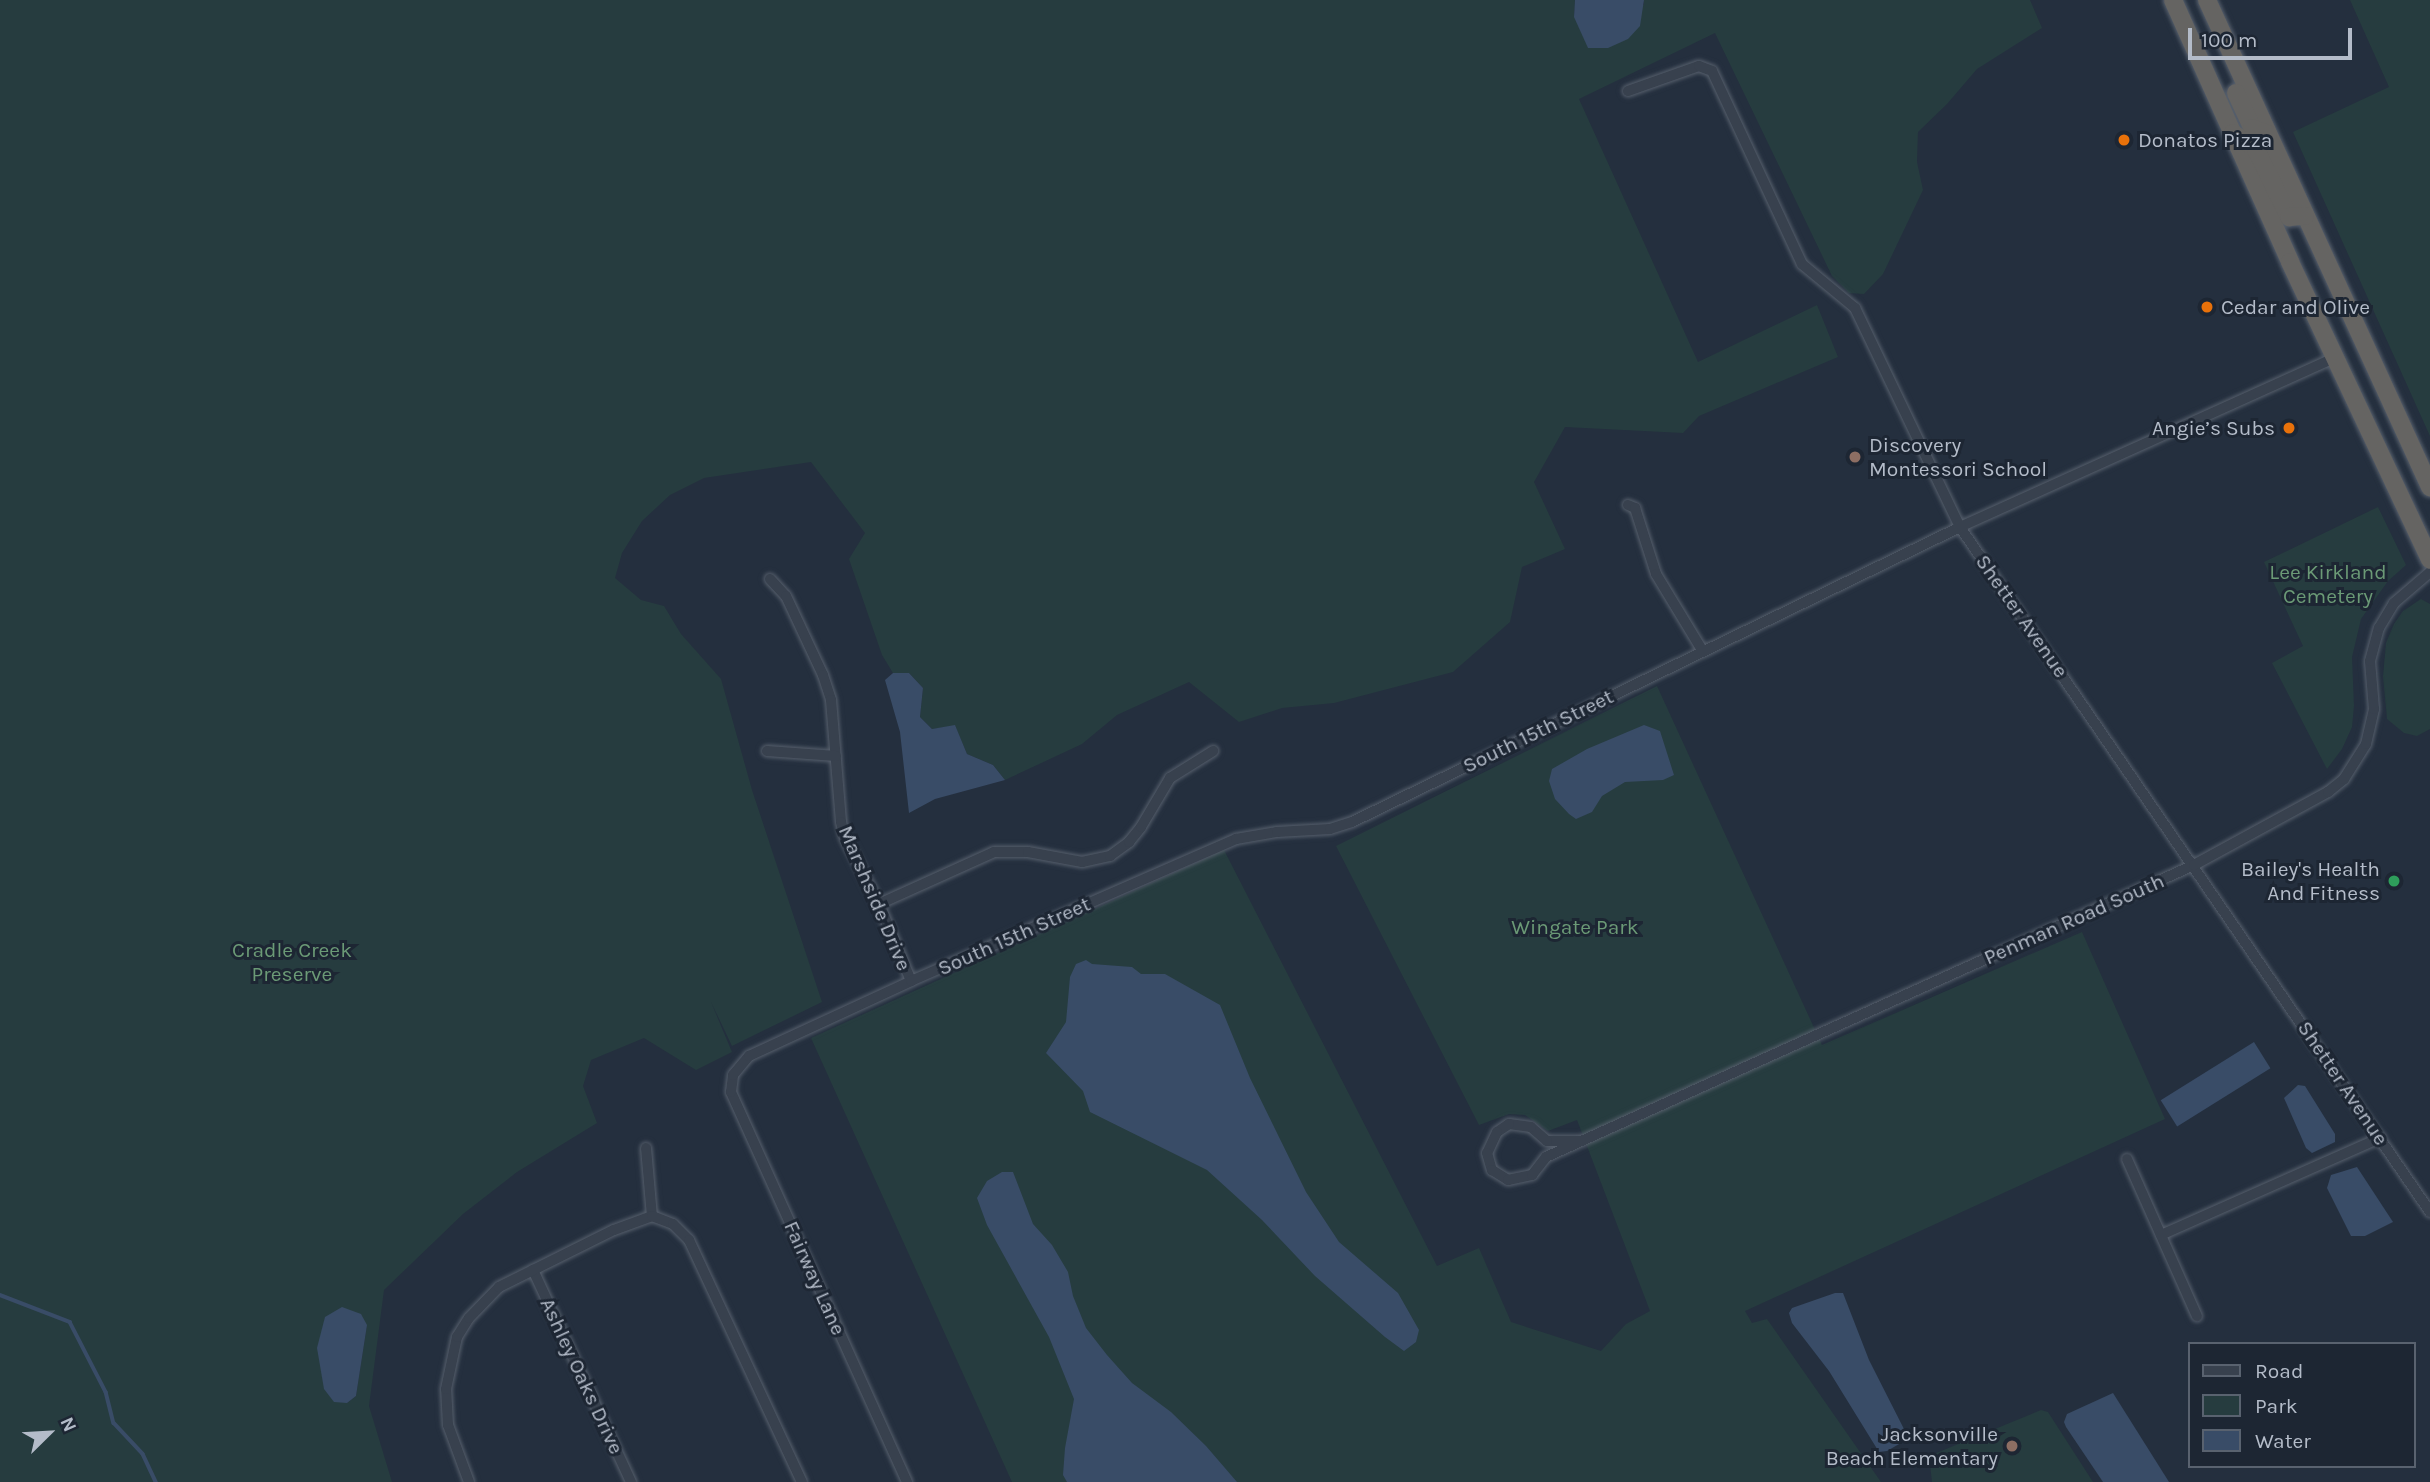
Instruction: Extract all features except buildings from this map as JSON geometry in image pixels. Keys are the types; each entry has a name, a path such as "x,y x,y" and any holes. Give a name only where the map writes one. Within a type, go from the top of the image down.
{"highway":[{"path":"2173,0 2430,560"},
{"path":"2191,0 2197,3 2252,128 2268,134"},
{"path":"2207,0 2430,488"},
{"path":"2233,134 2256,149 2289,217 2305,216"}],"street":[{"name":"Shetter Avenue","path":"1628,91 1699,66 1712,71 1802,264 1855,308 1961,527 2430,1212"},
{"name":"South 15th Street","path":"734,1073 749,1056 911,981 1236,839 1277,832 1330,829 1352,822 1702,650 1961,527 2335,358"},
{"path":"1628,505 1635,508 1656,574 1702,650"},
{"name":"Penman Road South","path":"1582,1141 1555,1143 1539,1136 1531,1128 1509,1124 1497,1132 1487,1153 1492,1170 1508,1180 1532,1175 1546,1157 1582,1141 2194,864 2328,792 2344,779 2366,744 2374,709 2370,661 2379,628 2395,603 2430,572"},
{"name":"Marshside Drive","path":"770,579 786,596 823,675 831,699 841,822 845,838 879,904 911,981"},
{"path":"767,751 836,756"},
{"path":"879,904 994,852 1028,852 1082,862 1110,856 1129,842 1141,827 1170,778 1213,751"},
{"name":"Fairway Lane","path":"734,1073 731,1092 907,1482"},
{"path":"1539,1136 1543,1156 1539,1167"},
{"path":"2161,1236 2380,1138"},
{"path":"646,1148 652,1216"},
{"path":"2127,1158 2197,1316"},
{"path":"469,1482 448,1425 446,1389 457,1337 483,1301 499,1287 614,1230 652,1216 673,1224 689,1240 802,1482"},
{"name":"Ashley Oaks Drive","path":"533,1270 631,1482"}],"green space":[{"name":"Cradle Creek Preserve","path":"0,0 1575,0 1574,17 1644,5 1644,0 2030,0 2042,28 1977,69 1918,132 1917,162 1923,190 1883,274 1864,294 1849,293 1832,276 1715,33 1579,99 1698,362 1817,305 1838,357 1699,416 1683,433 1565,427 1534,482 1565,549 1522,567 1510,622 1453,672 1334,703 1282,708 1239,722 1189,682 1117,715 1082,744 1005,780 993,765 967,754 955,726 932,729 920,717 923,688 909,673 893,673 882,655 849,559 865,533 811,462 704,478 670,495 642,521 622,553 615,578 641,600 664,606 681,634 721,679 752,790 822,1002 732,1046 711,1002 732,1052 696,1070 644,1038 591,1060 583,1086 597,1123 517,1172 463,1214 384,1290 369,1406 392,1482 0,1482","holes":["367,1325 356,1396 347,1403"]},
{"path":"2350,0 2430,0 2430,436 2293,132 2389,87"},
{"name":"Lee Kirkland Cemetery","path":"2378,507 2406,565 2388,581 2361,619 2352,657 2352,727 2342,749 2327,769 2272,663 2303,646 2264,562"},
{"path":"2421,599 2430,604 2430,729 2417,736 2404,733 2387,719 2383,676 2386,643 2394,624 2403,611"},
{"name":"Wingate Park","path":"1657,686 1822,1045 2082,932 2165,1119 1745,1311 1752,1323 1767,1319 1881,1482 1012,1482 811,1038 1224,850 1437,1266 1479,1248 1511,1322 1601,1351 1626,1324 1650,1311 1577,1120 1548,1131 1525,1115 1509,1114 1479,1125 1336,846"},
{"name":"Jacksonville Beach Elementary","path":"2041,1410 2048,1412 2093,1482 1932,1482 1929,1456"}],"water":[{"path":"1575,0 1644,0 1640,26 1628,39 1608,48 1588,48 1574,17"},
{"path":"893,673 909,673 923,688 920,717 932,729 955,725 967,754 993,765 1005,780 935,799 909,813 900,732 885,680"},
{"path":"1644,725 1660,731 1674,775 1663,780 1625,782 1602,796 1592,812 1576,819 1569,814 1555,799 1549,781 1552,769 1587,749"},
{"path":"1086,960 1092,964 1132,967 1141,974 1165,974 1220,1005 1250,1078 1306,1192 1339,1242 1398,1293 1419,1330 1416,1342 1404,1351 1385,1337 1315,1276 1262,1220 1207,1170 1090,1112 1083,1091 1046,1053 1066,1022 1070,977 1076,964"},
{"path":"2254,1042 2270,1068 2177,1127 2161,1100"},
{"path":"2298,1085 2305,1086 2335,1134 2335,1142 2312,1153 2306,1148 2284,1098"},
{"path":"2357,1167 2393,1222 2365,1236 2351,1236 2327,1188 2331,1175"},
{"path":"1002,1172 1013,1172 1033,1224 1052,1245 1068,1272 1073,1296 1086,1328 1132,1383 1171,1412 1206,1446 1237,1482 1067,1482 1063,1475 1065,1448 1074,1399 1049,1337 987,1225 977,1198 987,1181"},
{"path":"1835,1293 1843,1293 1869,1360 1906,1433 1906,1440 1887,1451 1879,1452 1829,1371 1792,1323 1789,1313 1792,1308"},
{"path":"342,1307 361,1314 367,1325 356,1396 347,1403 334,1402 324,1389 317,1348 325,1317"},
{"path":"2113,1393 2169,1482 2103,1482 2066,1427 2064,1422 2067,1414"}],"waterway":[{"path":"0,1295 70,1322 106,1392 114,1423 143,1454 156,1482"}],"place":[{"name":"Donatos Pizza","path":"2124,140"},
{"name":"Cedar and Olive","path":"2207,307"},
{"name":"Angie’s Subs","path":"2289,428"},
{"name":"Discovery Montessori School","path":"1855,457"},
{"name":"Bailey's Health And Fitness","path":"2394,881"},
{"name":"Jacksonville Beach Elementary","path":"2012,1446"}]}
